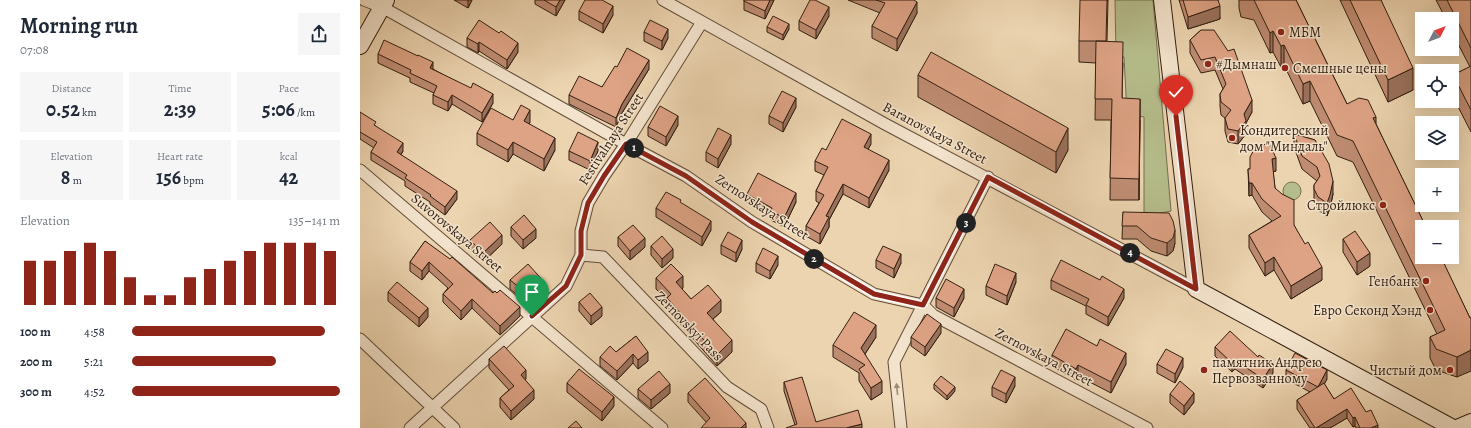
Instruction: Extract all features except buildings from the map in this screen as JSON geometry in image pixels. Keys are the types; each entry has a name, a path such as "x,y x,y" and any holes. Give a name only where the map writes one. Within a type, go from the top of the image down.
{"street":[{"name":"Zernovskaya Street","path":"364,0 384,3 626,144 686,176 752,222 874,294 923,305 933,315 1147,428"},
{"name":"Baranovskaya Street","path":"663,0 886,124 1196,289"},
{"path":"1162,0 1196,289 1453,428"},
{"path":"360,46 384,3"},
{"name":"Festivalnaya Street","path":"410,428 566,286 581,255 581,231 588,203 702,22"},
{"name":"Suvorovskaya Street","path":"360,170 662,428"},
{"path":"902,428 894,362 988,177"},
{"name":"Zernovskyi Pass","path":"581,255 603,257 727,387 761,409 768,428"},
{"path":"360,339 454,428"},
{"path":"1457,428 1471,422"}],"green space":[{"path":"1115,0 1153,0 1171,211 1144,216 1144,117 1127,114 1124,57 1116,55"},
{"path":"1292,182 1298,185 1301,191 1298,197 1292,200 1286,197 1283,191 1286,185"}],"place":[{"name":"МБМ","path":"1281,32"},
{"name":"#Дымнаш","path":"1208,64"},
{"name":"Смешные цены","path":"1285,68"},
{"name":"Кондитерский дом \"Миндаль\"","path":"1232,138"},
{"name":"Стройлюкс","path":"1383,205"},
{"name":"Генбанк","path":"1426,281"},
{"name":"Евро Секонд Хэнд","path":"1430,310"},
{"name":"памятник Андрею Первозванному","path":"1204,370"},
{"name":"Чистый дом","path":"1450,370"}],"route":[{"path":"532,316 566,286 581,255 581,231 588,203 626,144 686,176 752,222 874,294 923,305 988,177 1196,289 1176,116"}]}
